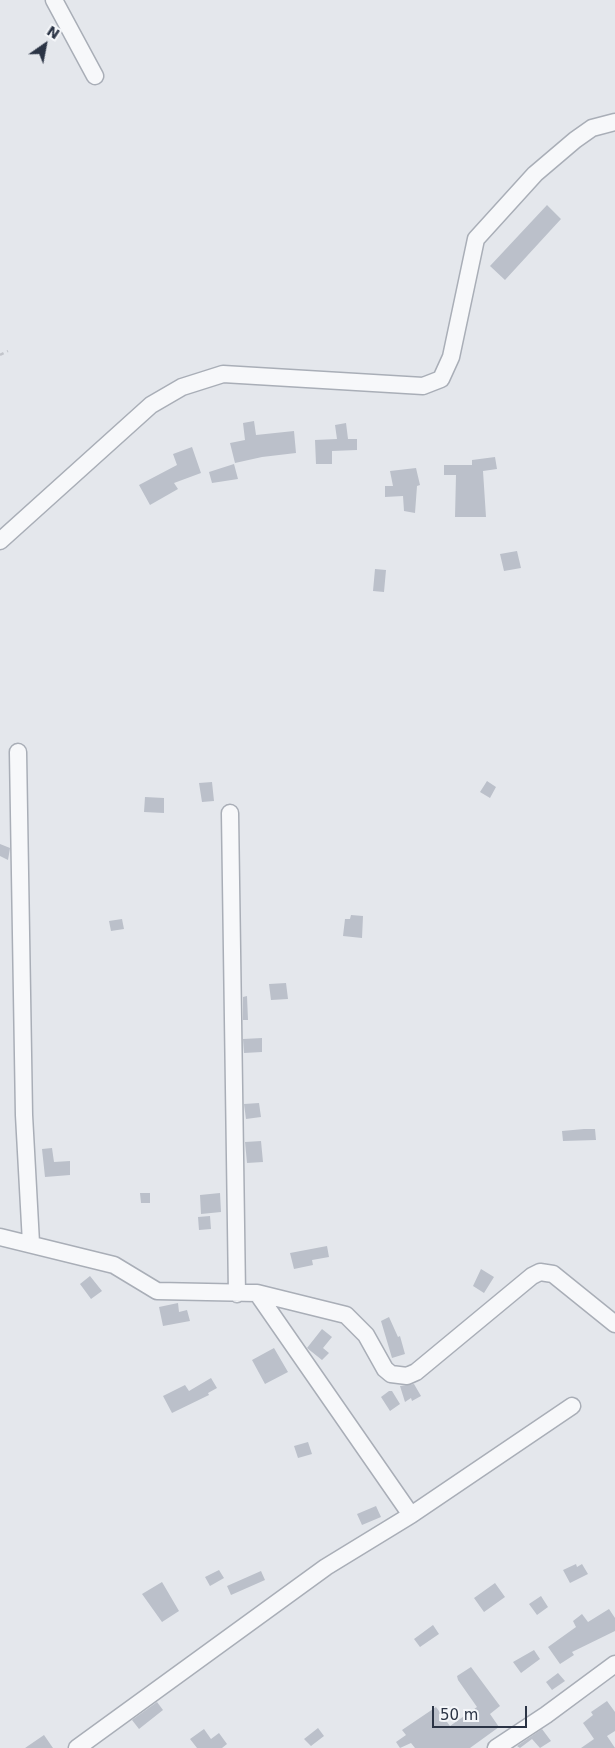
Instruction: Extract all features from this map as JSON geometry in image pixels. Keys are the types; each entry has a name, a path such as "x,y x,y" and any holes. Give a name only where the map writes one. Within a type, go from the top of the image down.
{"street":[{"path":"54,0 95,76"},
{"path":"0,541 151,405 182,388 223,374 423,386 441,379 451,357 476,239 535,174 575,140 592,128 615,122"},
{"path":"18,752 24,1115 31,1244"},
{"path":"230,813 237,1294"},
{"path":"0,1237 114,1265 157,1291 257,1293 346,1315 366,1335 385,1369 391,1374 399,1376 416,1372 532,1276 540,1272 553,1274 615,1324"},
{"path":"257,1293 411,1515"},
{"path":"77,1748 326,1567 411,1515 572,1406"},
{"path":"496,1748 546,1715 615,1664"}],"path":[{"path":"0,355 8,351"}],"building":[{"path":"547,205 561,219 505,280 490,266"},
{"path":"254,421 256,435 294,431 296,453 262,457 235,463 230,443 245,440 243,423"},
{"path":"346,423 348,439 357,439 357,450 332,451 332,464 316,464 315,440 337,439 335,425"},
{"path":"192,447 201,473 174,483 178,489 150,505 139,485 177,465 173,454"},
{"path":"495,457 497,469 483,471 486,517 455,517 456,475 444,475 444,465 472,465 472,460"},
{"path":"234,464 238,479 212,483 209,472"},
{"path":"416,468 420,485 417,486 415,513 404,511 403,496 385,497 385,486 393,486 390,471"},
{"path":"517,551 521,568 504,571 500,554"},
{"path":"375,569 386,570 384,592 373,591"},
{"path":"487,781 496,787 490,798 480,792"},
{"path":"212,782 214,801 202,802 199,783"},
{"path":"145,797 164,798 164,813 144,812"},
{"path":"0,844 10,848 8,860 0,856"},
{"path":"351,915 363,916 362,938 343,936 345,919 350,919"},
{"path":"122,919 124,929 111,931 109,921"},
{"path":"286,983 288,999 271,1000 269,984"},
{"path":"247,996 248,1020 243,1020 243,997"},
{"path":"262,1038 262,1052 244,1053 243,1039"},
{"path":"259,1103 261,1117 246,1119 244,1104"},
{"path":"595,1129 596,1140 563,1141 562,1131"},
{"path":"261,1141 263,1162 247,1163 245,1142"},
{"path":"52,1148 54,1162 70,1161 70,1175 45,1177 42,1149"},
{"path":"140,1193 150,1193 150,1203 141,1203"},
{"path":"220,1193 221,1212 201,1214 200,1195"},
{"path":"210,1216 211,1229 199,1230 198,1217"},
{"path":"327,1246 329,1257 312,1260 313,1265 294,1269 290,1253"},
{"path":"481,1269 494,1277 484,1293 473,1286"},
{"path":"90,1276 102,1291 91,1299 80,1284"},
{"path":"178,1303 179,1312 187,1310 190,1321 163,1326 159,1307"},
{"path":"389,1317 398,1337 400,1336 405,1354 392,1358 381,1321"},
{"path":"322,1329 332,1337 323,1348 329,1353 322,1360 307,1348"},
{"path":"274,1348 288,1372 265,1384 252,1360"},
{"path":"211,1378 217,1388 208,1393 209,1395 172,1413 163,1396 185,1385 189,1391"},
{"path":"414,1384 421,1396 412,1401 411,1398 405,1402 400,1386"},
{"path":"392,1391 400,1404 390,1411 381,1397"},
{"path":"308,1442 312,1454 298,1458 294,1446"},
{"path":"376,1506 381,1517 362,1525 357,1514"},
{"path":"576,1564 577,1567 582,1564 588,1574 570,1583 563,1570"},
{"path":"219,1570 224,1578 210,1586 205,1577"},
{"path":"261,1571 265,1580 231,1595 227,1586"},
{"path":"162,1582 179,1611 162,1622 142,1594"},
{"path":"495,1583 505,1597 484,1612 474,1598"},
{"path":"541,1596 548,1607 537,1615 529,1604"},
{"path":"609,1609 615,1618 615,1631 572,1652 574,1655 560,1664 548,1647 576,1627 573,1621 582,1614 588,1622"},
{"path":"433,1625 439,1634 420,1647 414,1639"},
{"path":"534,1650 540,1659 521,1673 513,1662"},
{"path":"471,1667 500,1706 490,1714 499,1727 470,1748 415,1748 411,1743 400,1748 396,1742 406,1735 402,1730 436,1707 450,1726 477,1707 457,1676"},
{"path":"558,1673 565,1681 552,1690 546,1682"},
{"path":"607,1701 615,1712 615,1731 607,1736 615,1748 581,1748 594,1739 583,1723 593,1715 591,1712"},
{"path":"157,1702 163,1710 139,1729 132,1720"},
{"path":"318,1728 324,1736 311,1746 304,1739"},
{"path":"204,1729 211,1739 219,1733 227,1744 222,1748 197,1748 190,1739"},
{"path":"542,1729 551,1741 540,1748 532,1739 520,1748 517,1746"},
{"path":"44,1735 53,1748 25,1748"}]}
